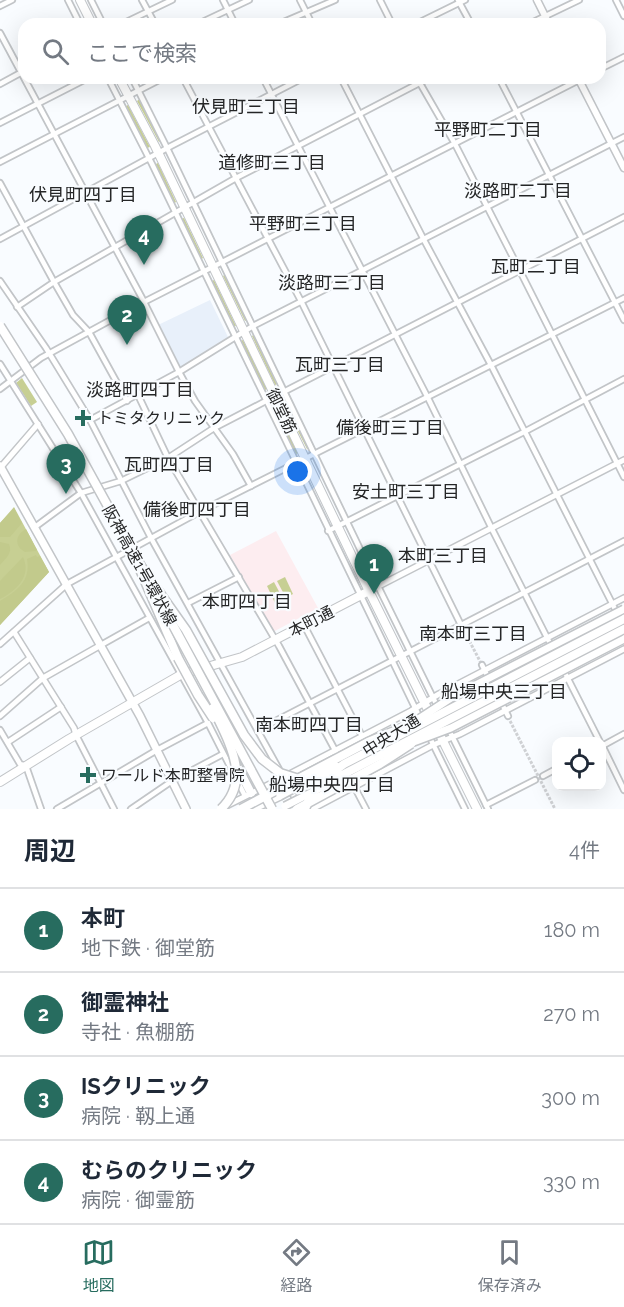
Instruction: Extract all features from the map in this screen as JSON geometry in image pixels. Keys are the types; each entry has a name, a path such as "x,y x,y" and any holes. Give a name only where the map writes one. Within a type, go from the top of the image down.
{"highway":[{"path":"80,0 89,18"},
{"name":"御堂筋","path":"122,84 158,153 274,396 477,809"},
{"name":"阪神高速1号環状線","path":"0,326 68,435 129,553 140,565 272,809"},
{"path":"129,553 178,658 216,724 226,752 248,794"},
{"path":"140,565 186,630 250,744 266,763 287,777 318,782 335,777 624,628"},
{"name":"本町通","path":"0,782 182,674 242,657 369,591"},
{"path":"301,809 315,789 336,770 450,708 624,619"},
{"path":"192,659 235,760 235,787 230,800 221,809"},
{"path":"241,809 368,742 450,708"},
{"path":"301,809 380,764 457,715"}],"main road":[{"path":"537,0 546,18"},
{"path":"582,84 624,168"},
{"path":"0,467 133,702 186,809"},
{"name":"中央大通","path":"253,809 395,736 454,696 624,609"},
{"name":"中央大通","path":"283,808 402,746 451,728 624,639"}],"street":[{"path":"0,6 12,0"},
{"path":"68,0 77,18"},
{"path":"91,0 101,18"},
{"path":"142,0 152,18"},
{"path":"134,18 172,0"},
{"path":"223,0 232,18"},
{"path":"211,18 249,0"},
{"path":"300,0 309,18"},
{"path":"292,18 335,0"},
{"path":"380,0 389,18"},
{"path":"427,18 458,1 465,0"},
{"path":"540,18 579,0"},
{"path":"616,0 624,16"},
{"path":"458,1 468,18"},
{"path":"0,33 18,65"},
{"path":"606,66 624,57"},
{"path":"0,84 18,74"},
{"path":"28,84 179,372 233,454 251,486"},
{"path":"0,123 76,84"},
{"path":"111,84 465,809"},
{"path":"135,84 487,807 535,780"},
{"path":"0,162 150,84"},
{"path":"186,84 301,301 461,625"},
{"path":"266,84 428,398 598,737"},
{"path":"0,239 167,148 291,84"},
{"path":"344,84 491,365 624,628"},
{"path":"17,307 54,282 193,202 412,84"},
{"path":"421,84 552,333 624,477"},
{"path":"502,84 624,320"},
{"path":"0,389 49,354 144,302 570,84"},
{"path":"90,420 179,372 243,331 624,138"},
{"path":"0,183 73,315 89,332 127,401"},
{"path":"35,527 81,494 121,481 168,458 214,428 274,396 624,217"},
{"path":"0,281 90,420 151,538 301,809"},
{"path":"0,644 67,584 116,557 129,553 151,538 201,511 624,298"},
{"path":"0,364 81,494 226,752 172,781 131,809"},
{"path":"328,531 624,379"},
{"path":"138,395 168,458 275,640 366,809"},
{"path":"0,467 38,424"},
{"name":"本町通","path":"369,591 624,460"},
{"path":"258,730 624,541"},
{"path":"188,603 239,577"},
{"name":"中央大通","path":"248,809 284,777 415,708 483,668 548,638 624,598"},
{"path":"0,716 43,678 149,618"},
{"path":"304,625 362,736"},
{"path":"14,632 61,707 114,809"},
{"path":"453,737 506,713 624,650"},
{"path":"0,682 30,658"},
{"path":"483,668 506,713"},
{"path":"8,742 61,707"},
{"path":"430,738 438,707"},
{"path":"419,717 448,728"},
{"path":"57,809 208,723"},
{"path":"0,730 20,764 26,766 41,809"},
{"path":"606,742 624,734"},
{"name":"中央大通","path":"312,809 433,745 453,737"},
{"path":"606,754 624,790"},
{"path":"543,776 552,771"},
{"path":"221,809 284,777"}],"shaded area":[{"path":"210,300 228,337 178,367 158,325"},
{"path":"276,531 318,608 273,632 230,555"}],"green space":[{"path":"140,99 162,140 159,142 137,101"},
{"path":"128,105 150,147 147,148 125,107"},
{"path":"158,163 176,202 173,204 154,165"},
{"path":"184,218 203,258 200,260 181,219"},
{"path":"226,274 248,319 245,321 223,276"},
{"path":"214,280 236,326 232,327 211,282"},
{"path":"255,334 279,383 275,385 252,336"},
{"path":"243,340 267,389 263,391 239,342"},
{"path":"22,378 37,402 31,406 16,383"},
{"path":"287,400 310,448 307,449 283,402"},
{"path":"274,406 298,453 294,455 271,408"},
{"path":"14,507 49,572 0,625 0,523"},
{"path":"14,508 22,523 10,537 0,537 0,523"},
{"path":"26,529 36,551 25,552 19,547 18,537"},
{"path":"0,542 9,544 10,550 0,565"},
{"path":"36,555 40,556 49,572 0,625 0,601 12,593 25,579 27,559"},
{"path":"23,557 24,577 12,592 0,599 0,581"},
{"path":"285,577 293,594 286,598 277,581"},
{"path":"274,582 283,599 275,603 267,586"}],"tunnel":[{"path":"461,625 482,665"},
{"path":"508,717 555,809"}],"place":[{"name":"むらのクリニック","path":"144,265"},
{"name":"御霊神社","path":"127,345"},
{"name":"トミタクリニック","path":"83,418"},
{"name":"ISクリニック","path":"66,494"},
{"name":"本町","path":"374,594"},
{"name":"ワールド本町整骨院","path":"88,775"}],"district":[{"name":"伏見町三丁目","path":"246,107"},
{"name":"平野町二丁目","path":"488,130"},
{"name":"道修町三丁目","path":"272,163"},
{"name":"淡路町二丁目","path":"518,191"},
{"name":"伏見町四丁目","path":"83,195"},
{"name":"平野町三丁目","path":"303,224"},
{"name":"瓦町二丁目","path":"536,267"},
{"name":"淡路町三丁目","path":"332,283"},
{"name":"瓦町三丁目","path":"340,365"},
{"name":"淡路町四丁目","path":"140,390"},
{"name":"備後町三丁目","path":"390,428"},
{"name":"瓦町四丁目","path":"169,465"},
{"name":"安土町三丁目","path":"406,492"},
{"name":"備後町四丁目","path":"197,510"},
{"name":"本町三丁目","path":"443,556"},
{"name":"本町四丁目","path":"247,602"},
{"name":"南本町三丁目","path":"473,634"},
{"name":"船場中央三丁目","path":"504,692"},
{"name":"南本町四丁目","path":"309,725"},
{"name":"船場中央四丁目","path":"332,785"}]}
